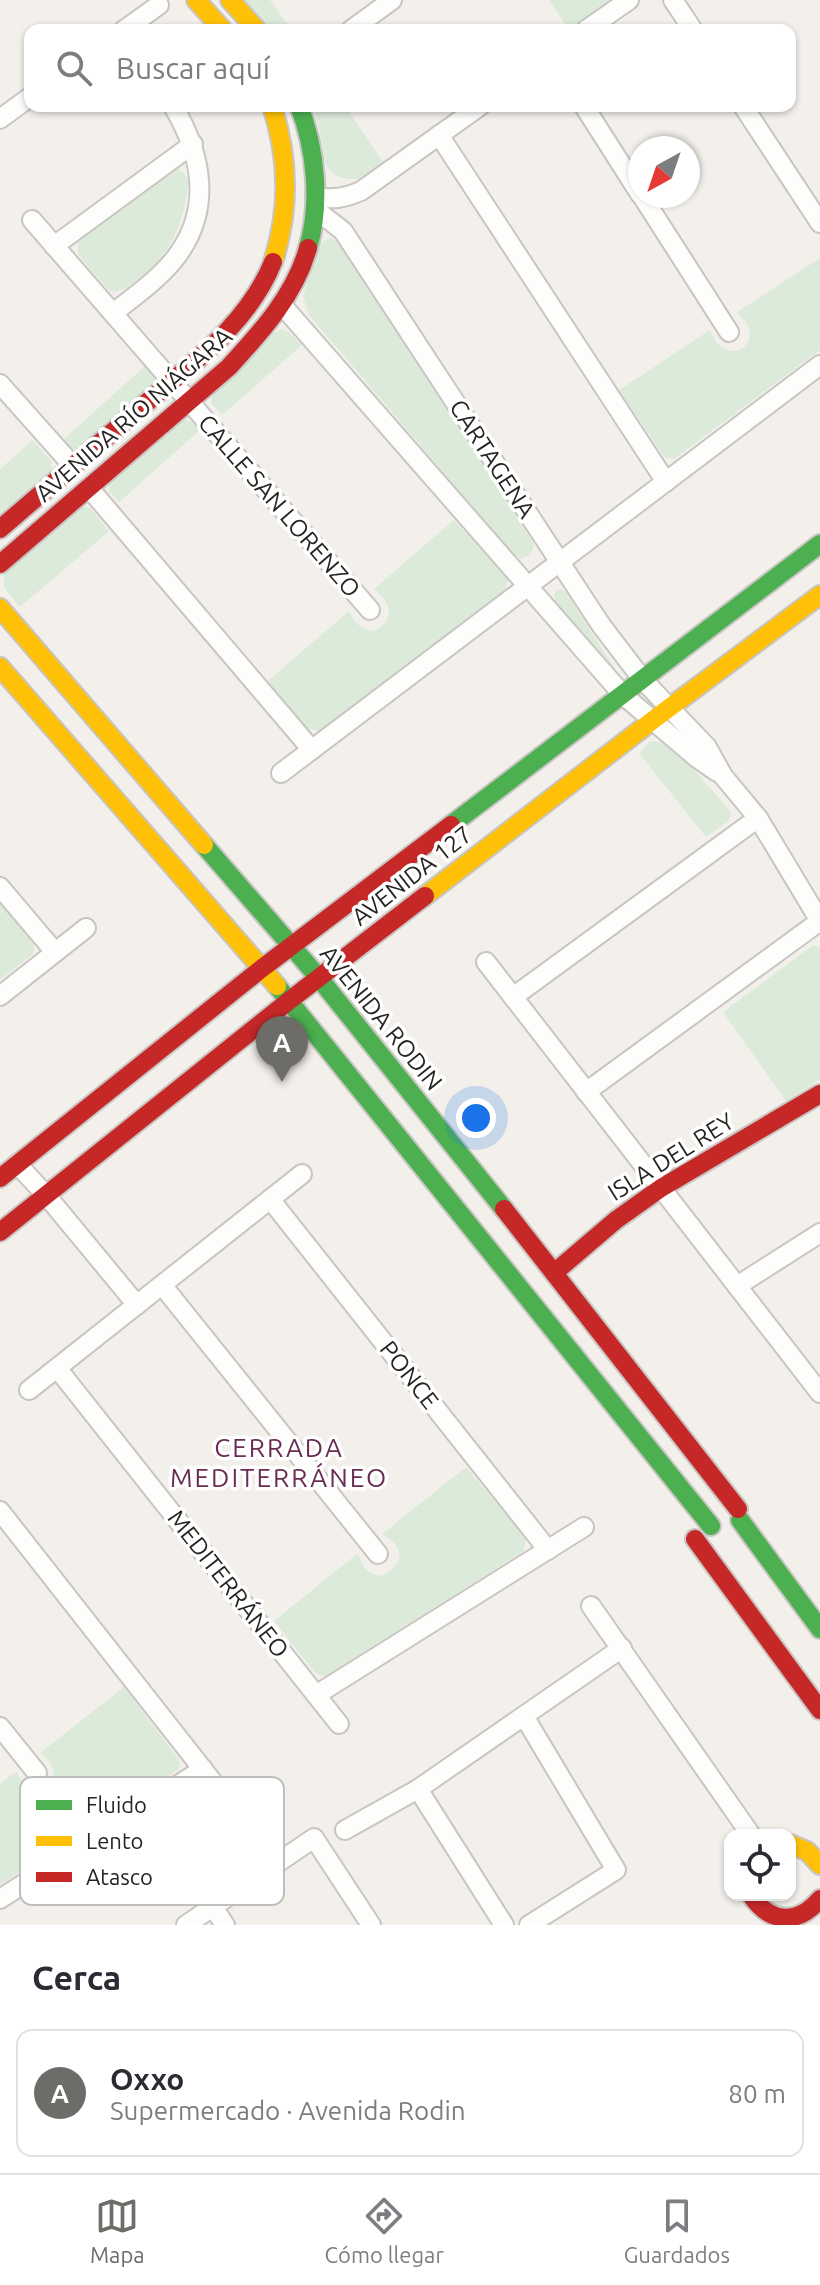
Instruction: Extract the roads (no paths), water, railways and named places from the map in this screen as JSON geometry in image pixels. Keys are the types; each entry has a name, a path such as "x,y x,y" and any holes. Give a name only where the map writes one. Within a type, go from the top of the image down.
{"street":[{"path":"196,0 218,24"},
{"path":"230,0 252,24"},
{"path":"359,24 392,0"},
{"path":"595,24 629,0"},
{"path":"673,0 689,24"},
{"path":"132,24 159,5"},
{"path":"0,119 24,101"},
{"path":"113,313 173,261 184,245 197,208 199,167 193,144 176,112"},
{"name":"AVENIDA RÍO NIÁGARA","path":"0,529 172,382 242,315 261,286 284,223 287,178 274,112"},
{"name":"AVENIDA RÍO NIÁGARA","path":"0,564 246,350 282,305 300,269 310,238 316,203 309,142 301,112"},
{"path":"316,203 361,191 472,112"},
{"path":"588,112 628,175"},
{"path":"747,112 820,223"},
{"path":"439,135 666,482"},
{"path":"54,246 193,144"},
{"name":"CARTAGENA","path":"316,203 343,231 601,625 643,680 707,747 723,776"},
{"path":"649,208 729,332"},
{"name":"CALLE SAN LORENZO","path":"32,220 370,610"},
{"path":"282,305 623,695 723,776 758,818 820,921 586,1092"},
{"path":"281,773 820,365"},
{"path":"0,384 73,466"},
{"path":"89,488 312,750"},
{"name":"AVENIDA 127","path":"0,1178 261,969 820,544"},
{"name":"AVENIDA 127","path":"0,1232 290,1000 820,595"},
{"name":"AVENIDA RODIN","path":"0,608 319,978 674,1426 820,1629"},
{"path":"0,667 290,1000 711,1526"},
{"path":"513,997 758,818"},
{"path":"0,887 55,952"},
{"path":"0,996 86,928"},
{"path":"486,962 818,1386"},
{"name":"ISLA DEL REY","path":"555,1272 616,1220 661,1188 820,1094"},
{"path":"17,1164 137,1305"},
{"path":"29,1390 302,1174"},
{"name":"PONCE","path":"270,1199 548,1550"},
{"path":"737,1286 820,1233"},
{"path":"162,1285 378,1554"},
{"name":"MEDITERRÁNEO","path":"57,1368 339,1724"},
{"path":"648,1447 674,1426"},
{"path":"0,1511 209,1777"},
{"path":"316,1695 584,1527"},
{"path":"695,1539 820,1710"},
{"path":"591,1606 747,1829"},
{"path":"345,1830 418,1789 622,1648"},
{"path":"524,1716 616,1870 529,1925"},
{"path":"0,1727 37,1773"},
{"path":"191,1777 203,1769"},
{"path":"418,1789 504,1925"},
{"path":"797,1846 820,1836"},
{"path":"284,1858 314,1838 371,1925"},
{"path":"797,1846 814,1856 820,1865"},
{"path":"0,1899 20,1886"},
{"path":"755,1901 761,1910 786,1922 818,1907"},
{"path":"186,1925 216,1905"},
{"path":"213,1907 225,1925"}],"place":[{"name":"Oxxo","path":"282,1082"}],"district":[{"name":"CERRADA MEDITERRÁNEO","path":"279,1463"}]}
